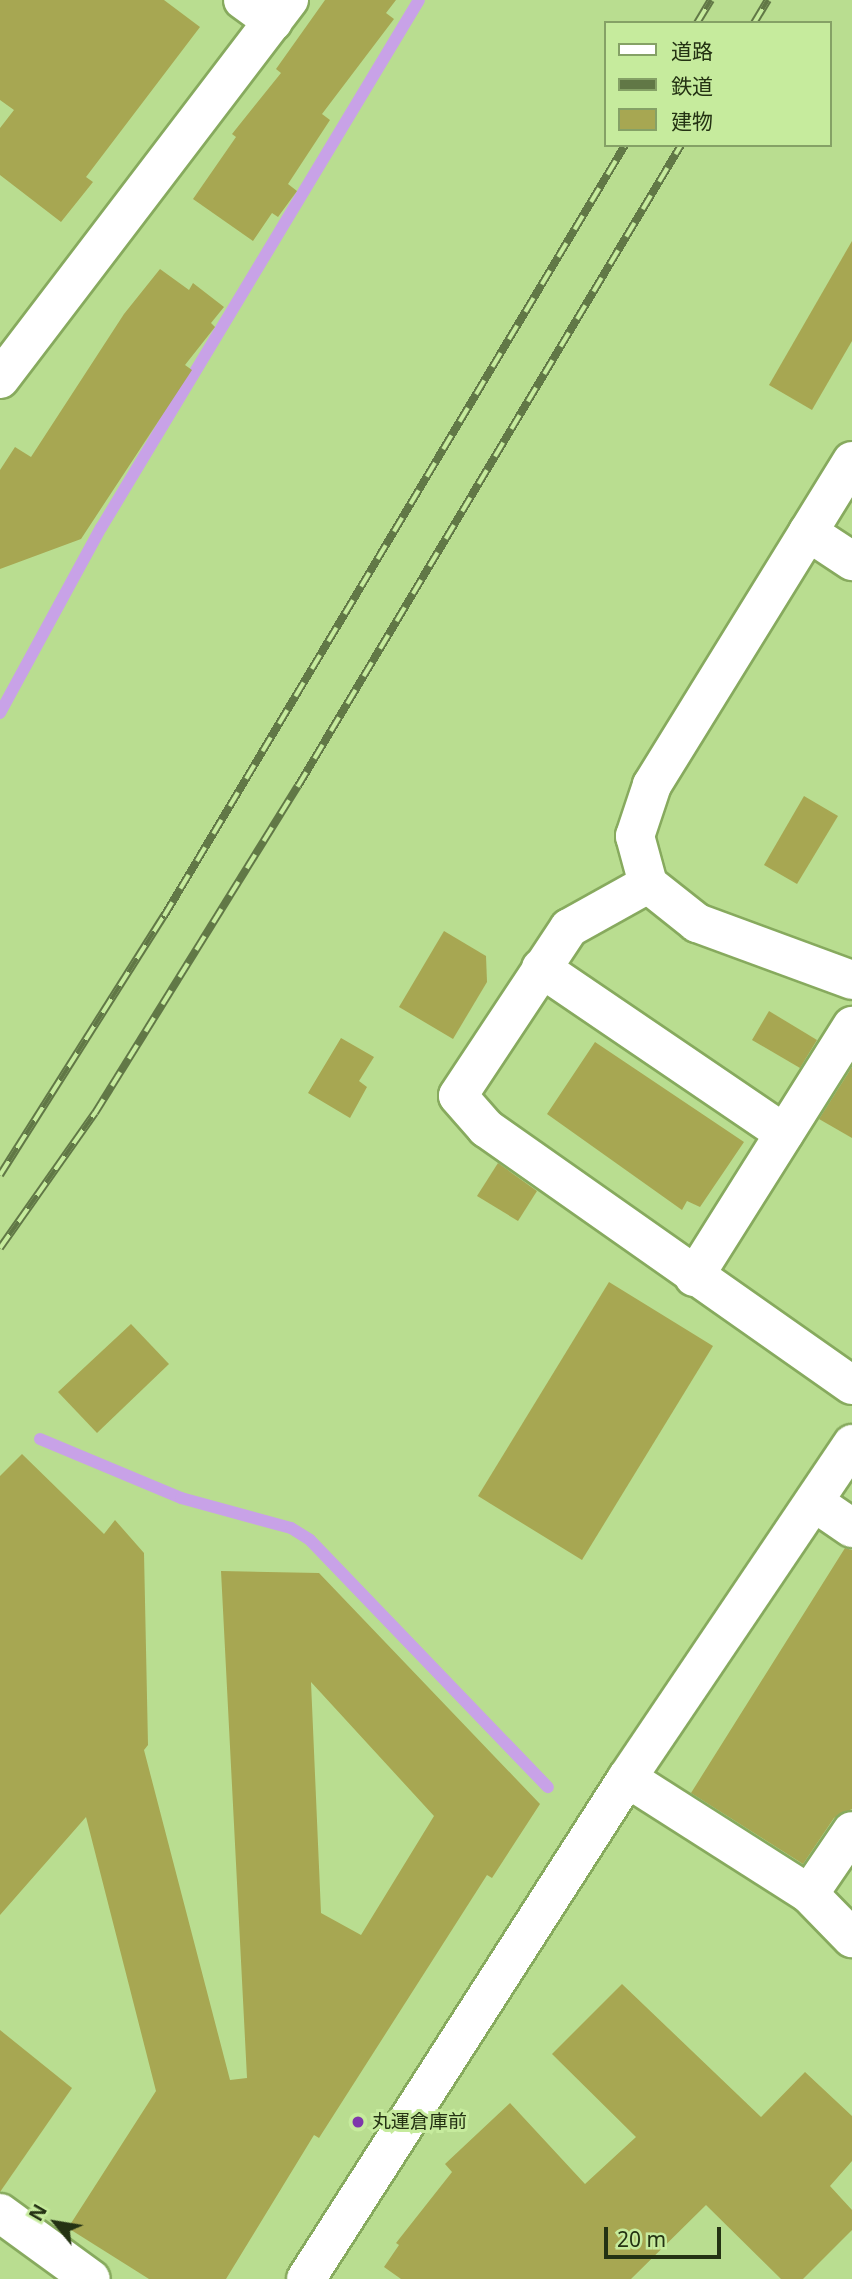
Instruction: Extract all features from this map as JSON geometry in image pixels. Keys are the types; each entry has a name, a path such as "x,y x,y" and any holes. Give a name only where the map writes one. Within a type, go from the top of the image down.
{"street":[{"path":"0,379 268,7"},
{"path":"852,461 652,785 635,836 648,884 697,923 852,980"},
{"path":"808,533 852,561"},
{"path":"648,884 569,928 458,1096 486,1128 694,1277 852,1385"},
{"path":"541,968 784,1133"},
{"path":"694,1277 852,1026"},
{"path":"312,2277 626,1778 852,1444"},
{"path":"814,1502 852,1528"},
{"path":"626,1778 809,1894 852,1938"},
{"path":"809,1894 852,1831"},
{"path":"0,2213 42,2266 91,2279"}],"building":[{"path":"0,0 164,0 200,27 86,177 93,182 61,222 0,175 0,128 14,110 0,100"},
{"path":"325,0 396,0 386,13 394,19 322,114 330,120 288,184 297,191 278,217 272,213 253,241 193,199 236,137 232,134 281,73 276,69"},
{"path":"852,241 852,341 812,410 769,385"},
{"path":"160,269 189,290 193,283 224,307 211,323 215,327 185,365 192,370 81,539 0,569 0,470 15,447 31,457 124,314"},
{"path":"804,796 838,816 797,884 764,865"},
{"path":"444,931 486,956 487,982 453,1039 399,1007"},
{"path":"769,1011 817,1040 800,1068 752,1040"},
{"path":"341,1038 374,1057 359,1081 367,1087 350,1118 308,1093"},
{"path":"595,1042 744,1142 700,1207 687,1201 682,1210 547,1114"},
{"path":"852,1067 852,1138 819,1119"},
{"path":"498,1163 537,1191 518,1221 477,1196"},
{"path":"609,1282 713,1346 582,1560 478,1496"},
{"path":"131,1324 169,1364 97,1433 58,1392"},
{"path":"22,1454 104,1534 115,1520 144,1553 148,1745 144,1750 230,2080 247,2078 221,1571 319,1573 540,1804 492,1878 487,1875 319,2138 314,2135 226,2279 149,2279 68,2228 156,2091 86,1817 0,1915 0,1476","holes":["311,1682 434,1816 361,1935 321,1913"]},
{"path":"845,1548 852,1550 852,1809 834,1818 803,1864 691,1793"},
{"path":"622,1984 761,2117 805,2072 852,2116 852,2161 830,2186 852,2210 852,2230 803,2279 781,2279 706,2205 631,2279 401,2279 384,2267 399,2245 396,2243 452,2172 445,2164 510,2103 585,2184 636,2137 552,2054"},
{"path":"0,2030 72,2088 0,2192"}],"waterway":[{"path":"0,713 101,528 419,0"},
{"path":"40,1439 181,1498 291,1528 310,1540 548,1787"}],"railway":[{"path":"698,21 711,0"},
{"path":"755,21 768,0"},
{"path":"0,1175 164,916 624,147"},
{"path":"0,1248 95,1113 298,786 680,147"}],"place":[{"name":"丸運倉庫前","path":"358,2122"}]}
